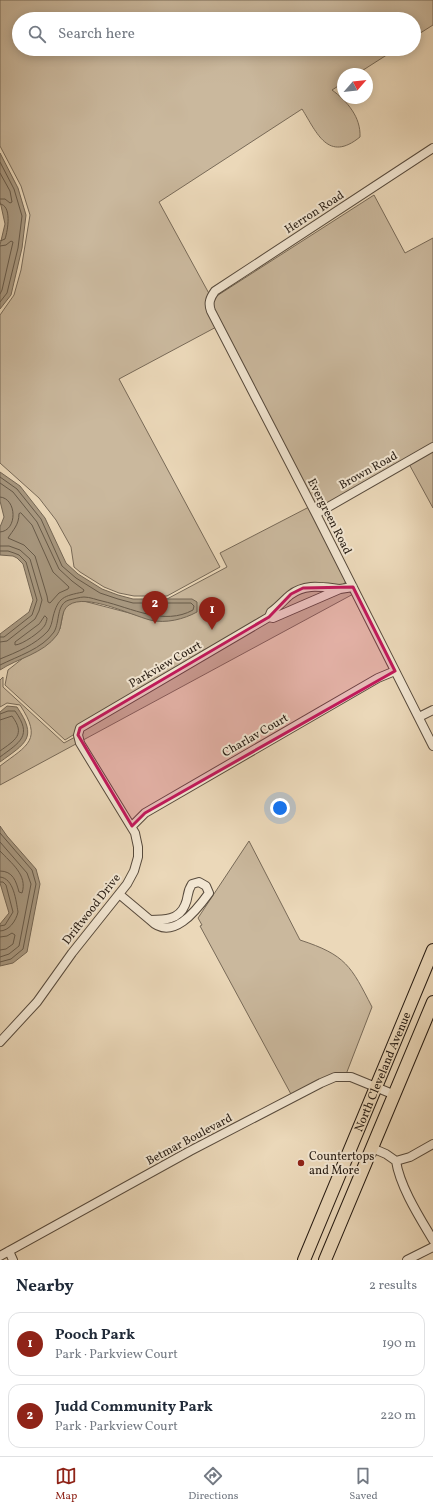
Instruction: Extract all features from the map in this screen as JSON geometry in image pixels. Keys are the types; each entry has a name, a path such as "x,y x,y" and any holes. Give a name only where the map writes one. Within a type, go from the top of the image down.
{"main road":[{"name":"North Cleveland Avenue","path":"304,1260 376,1087 428,975 433,950"},
{"name":"North Cleveland Avenue","path":"325,1260 433,1002"}],"street":[{"name":"Herron Road","path":"210,297 215,291 433,148"},
{"name":"Evergreen Road","path":"210,297 209,304 211,311 316,514 433,746"},
{"name":"Brown Road","path":"316,514 433,447"},
{"name":"Parkview Court","path":"269,617 271,612 296,590 310,586 340,589"},
{"name":"Parkview Court","path":"78,735 80,728 269,617 273,618 340,589 353,587"},
{"name":"Charlav Court","path":"132,826 145,813 378,678 395,671"},
{"path":"419,717 433,710"},
{"name":"Driftwood Drive","path":"0,1042 37,1002 72,953 131,878 136,864 138,848 132,826 85,752 78,735"},
{"path":"119,894 150,920 160,928 167,928 175,927 182,923 201,904 209,893 206,886 199,882 192,884 187,891 187,899 184,908 174,917 166,920 150,920"},
{"path":"184,908 191,913"},
{"name":"Betmar Boulevard","path":"0,1256 190,1151 335,1077 343,1076 359,1079 395,1095"},
{"path":"396,1161 410,1157 433,1144"},
{"path":"372,1148 386,1154 396,1161 398,1170 413,1204 433,1240"},
{"path":"407,1260 433,1247"},
{"path":"9,1251 13,1260"}],"highlighted area":[{"path":"353,587 395,671 145,813 132,826 78,735 80,728 269,617 291,594 303,588"}],"shaded area":[{"path":"0,0 433,0 433,25 421,33 421,12 12,12 12,56 385,56 366,68 337,68 337,87 332,90 337,94 337,104 348,104 356,116 360,130 360,137 349,144 340,147 332,146 325,142 319,135 302,109 159,202 212,299 374,195 405,253 433,238 433,508 409,464 319,516 357,592 0,785 0,766 25,747 31,734 31,726 20,705 7,703 0,707 0,680 3,677 3,687 64,743 77,736 91,722 260,621 348,585 220,325 119,379 220,567 167,596 134,596 119,593 104,587 74,567 71,547 56,520 39,498 0,463 0,315 14,295 21,270 30,215 21,186 0,146"},
{"path":"309,507 346,579 345,583 329,593 269,617 259,618 224,640 202,651 189,663 65,740 5,685 8,670 60,629 64,609 72,598 137,615 227,567 220,553"},
{"path":"249,841 300,940 328,951 345,964 358,981 372,1007 345,1077 292,1096 200,926 202,925 198,918"}],"water":[{"path":"0,153 18,188 26,215 22,248 11,295 0,309 0,245 5,224 0,201"},
{"path":"0,472 20,486 45,518 66,563 78,574 102,589 133,599 192,599 197,602 197,612 175,620 156,621 97,603 77,602 66,607 59,632 45,647 0,670 0,634 29,612 33,600 23,564 13,556 0,555 0,527 4,517 0,501"},
{"path":"7,706 17,707 27,726 28,733 26,739 17,750 0,762 0,712"},
{"path":"0,826 36,869 40,884 27,952 13,963 0,966 0,924 9,913 0,883"}],"place":[{"name":"Judd Community Park","path":"155,624"},
{"name":"Pooch Park","path":"212,630"},
{"name":"Countertops and More","path":"301,1163"}]}
